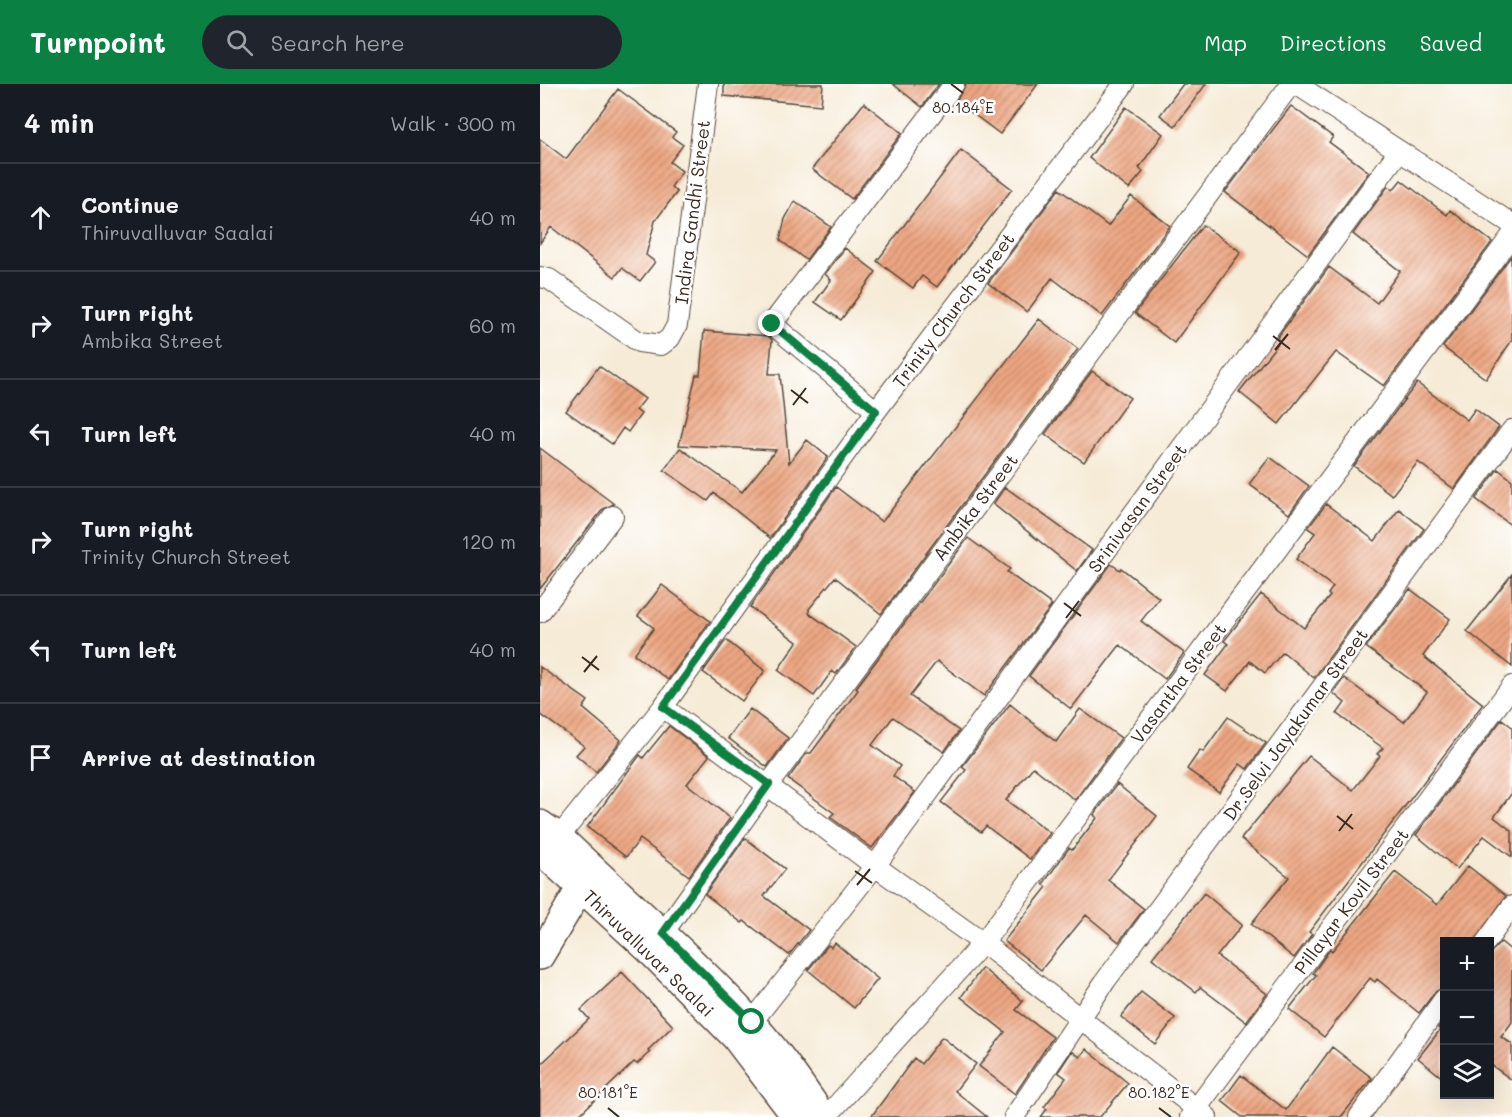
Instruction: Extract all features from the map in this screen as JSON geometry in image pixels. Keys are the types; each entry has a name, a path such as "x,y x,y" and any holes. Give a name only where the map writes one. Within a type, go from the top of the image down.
{"main road":[{"name":"Thiruvalluvar Saalai","path":"546,841 586,878 648,949 735,1037 796,1117"},
{"name":"Thiruvalluvar Saalai","path":"586,878 663,933 752,1022 825,1117"},
{"path":"540,956 586,878"}],"street":[{"name":"Indira Gandhi Street","path":"540,277 549,279 639,342 661,345 670,338 677,325 708,84"},
{"path":"876,411 772,324 954,84"},
{"name":"Trinity Church Street","path":"546,841 663,707 876,411 1124,84"},
{"name":"Ambika Street","path":"663,933 769,784 1291,84"},
{"path":"1296,84 1512,224"},
{"name":"Srinivasan Street","path":"752,1022 875,866 1399,151"},
{"name":"Vasantha Street","path":"825,1117 983,943 1512,235"},
{"name":"Dr.Selvi Jayakumar Street","path":"1014,1117 1106,980 1512,430"},
{"path":"540,612 613,516"},
{"name":"Pillayar Kovil Street","path":"1198,1114 1512,686"},
{"path":"663,707 769,784 875,866 983,943 1198,1114"},
{"path":"1490,937 1512,906"},
{"path":"1359,1117 1440,1005"}],"building":[{"path":"724,84 823,84 821,105 724,96"},
{"path":"893,84 939,84 922,107"},
{"path":"966,84 1038,84 1000,134 956,101"},
{"path":"1183,84 1206,84 1175,126 1160,115"},
{"path":"618,89 676,132 672,137 683,145 670,162 682,171 671,187 677,192 655,221 646,255 655,262 640,281 622,268 615,277 551,227 540,243 540,139 566,159"},
{"path":"864,103 902,133 852,199 812,169"},
{"path":"1291,106 1333,137 1329,142 1369,172 1308,255 1225,192"},
{"path":"1126,107 1163,134 1139,168 1143,172 1129,189 1089,158"},
{"path":"961,150 1012,189 937,287 922,276 913,288 877,261"},
{"path":"1401,180 1447,215 1450,210 1492,242 1384,386 1336,352 1279,424 1239,392 1280,341 1277,338 1329,267 1377,303 1400,271 1353,234 1388,186 1393,190"},
{"path":"1059,189 1108,226 1131,196 1170,226 1102,316 1052,278 1027,312 988,283"},
{"path":"795,201 831,227 806,260 780,240 785,219"},
{"path":"1203,225 1241,252 1174,343 1135,313"},
{"path":"845,248 876,272 841,320 815,302 831,280 825,274"},
{"path":"1511,256 1512,340 1486,379 1443,347"},
{"path":"1039,319 1078,349 881,614 835,577 809,609 809,613 856,647 836,674 832,671 814,696 778,670 797,642 750,607 836,487 882,522"},
{"path":"704,331 768,336 772,340 769,374 780,374 789,463 807,440 828,457 770,538 714,493 708,501 664,470 680,448 742,492 776,450 679,445 696,375 700,375"},
{"path":"599,366 645,399 636,410 641,414 628,432 623,428 612,444 566,411"},
{"path":"1092,371 1130,398 1084,462 1045,434"},
{"path":"1417,383 1467,420 1475,409 1499,427 1454,489 1418,462 1392,495 1354,466"},
{"path":"540,448 614,504 603,509 540,589"},
{"path":"1270,457 1309,486 1289,514 1249,484"},
{"path":"1498,469 1512,480 1512,526 1476,499"},
{"path":"1005,487 1092,550 1077,571 993,504"},
{"path":"1326,504 1375,541 1399,509 1424,529 1314,678 1283,652 1265,673 1250,661 1227,691 1205,675 1228,644 1224,641 1261,594 1304,628 1330,596 1328,594 1333,587 1296,559 1315,533 1308,528"},
{"path":"968,538 1010,569 1007,572 1052,605 984,696 937,661 910,696 959,731 944,752 893,717 872,745 900,766 893,776 915,792 872,848 830,817 834,813 788,779 807,753 811,753 858,690 856,688"},
{"path":"1111,564 1120,570 1121,568 1159,598 1141,621 1184,653 1165,679 1120,645 1071,709 1029,676"},
{"path":"1512,574 1512,667 1467,631"},
{"path":"662,585 710,621 668,680 634,654 654,628 638,616"},
{"path":"1410,589 1450,619 1423,656 1483,704 1309,932 1312,934 1294,958 1251,924 1289,877 1241,839 1309,756 1353,790 1380,756 1377,754 1383,748 1337,714 1345,703 1333,693 1344,678 1404,722 1427,692 1366,647"},
{"path":"726,640 765,671 742,701 703,672"},
{"path":"540,667 588,701 583,708 621,740 596,772 576,755 584,746 540,714"},
{"path":"1010,704 1056,742 1080,709 1121,738 1075,800 1033,767 1006,800 1050,833 1030,859 986,826 981,832 941,802 966,770 962,767"},
{"path":"750,709 788,738 767,767 728,738"},
{"path":"1228,717 1266,743 1247,769 1240,764 1219,792 1187,769 1200,750 1203,752"},
{"path":"1502,719 1512,727 1512,793 1494,817 1512,831 1512,857 1484,836 1457,869 1416,835"},
{"path":"669,726 709,756 687,784 730,818 689,876 640,839 626,857 587,827 640,755 643,758"},
{"path":"1117,784 1157,816 1108,880 1144,909 1119,942 1086,915 1041,970 1004,941 1047,887 1043,884 1069,848 1072,850 1097,818 1094,815"},
{"path":"745,838 785,869 764,896 809,930 789,955 705,894"},
{"path":"1468,866 1506,896 1477,937 1440,937 1440,989 1435,992 1419,1013 1377,979 1375,982 1370,978 1324,1037 1289,1009 1316,975 1313,973 1330,949 1332,951 1395,872 1437,905"},
{"path":"1204,893 1242,925 1217,956 1267,994 1246,1022 1200,987 1196,992 1152,958"},
{"path":"1501,942 1512,951 1512,1022 1501,1037 1512,1044 1512,1080 1494,1067 1494,949"},
{"path":"835,943 878,979 854,1008 808,970 828,945 831,947"},
{"path":"982,968 1023,1001 1016,1010 1053,1037 1015,1094 979,1066 1005,1032 961,997"},
{"path":"622,972 673,1026 648,1050 650,1052 637,1064 634,1062 577,1117 540,1117 540,1065 589,1019 581,1010"},
{"path":"1141,992 1175,1018 1155,1044 1121,1017"},
{"path":"1440,1030 1440,1076 1418,1058"},
{"path":"942,1037 976,1064 955,1091 987,1117 871,1117 914,1058 921,1064"},
{"path":"1332,1047 1372,1078 1341,1117 1242,1117 1222,1101 1241,1075 1286,1110"},
{"path":"1086,1049 1128,1083 1100,1117 1041,1117 1047,1109 1044,1107 1066,1078 1058,1072 1072,1051 1080,1057"}],"route":[{"path":"752,1022 663,933 769,784 663,707 876,411 772,324"}]}
